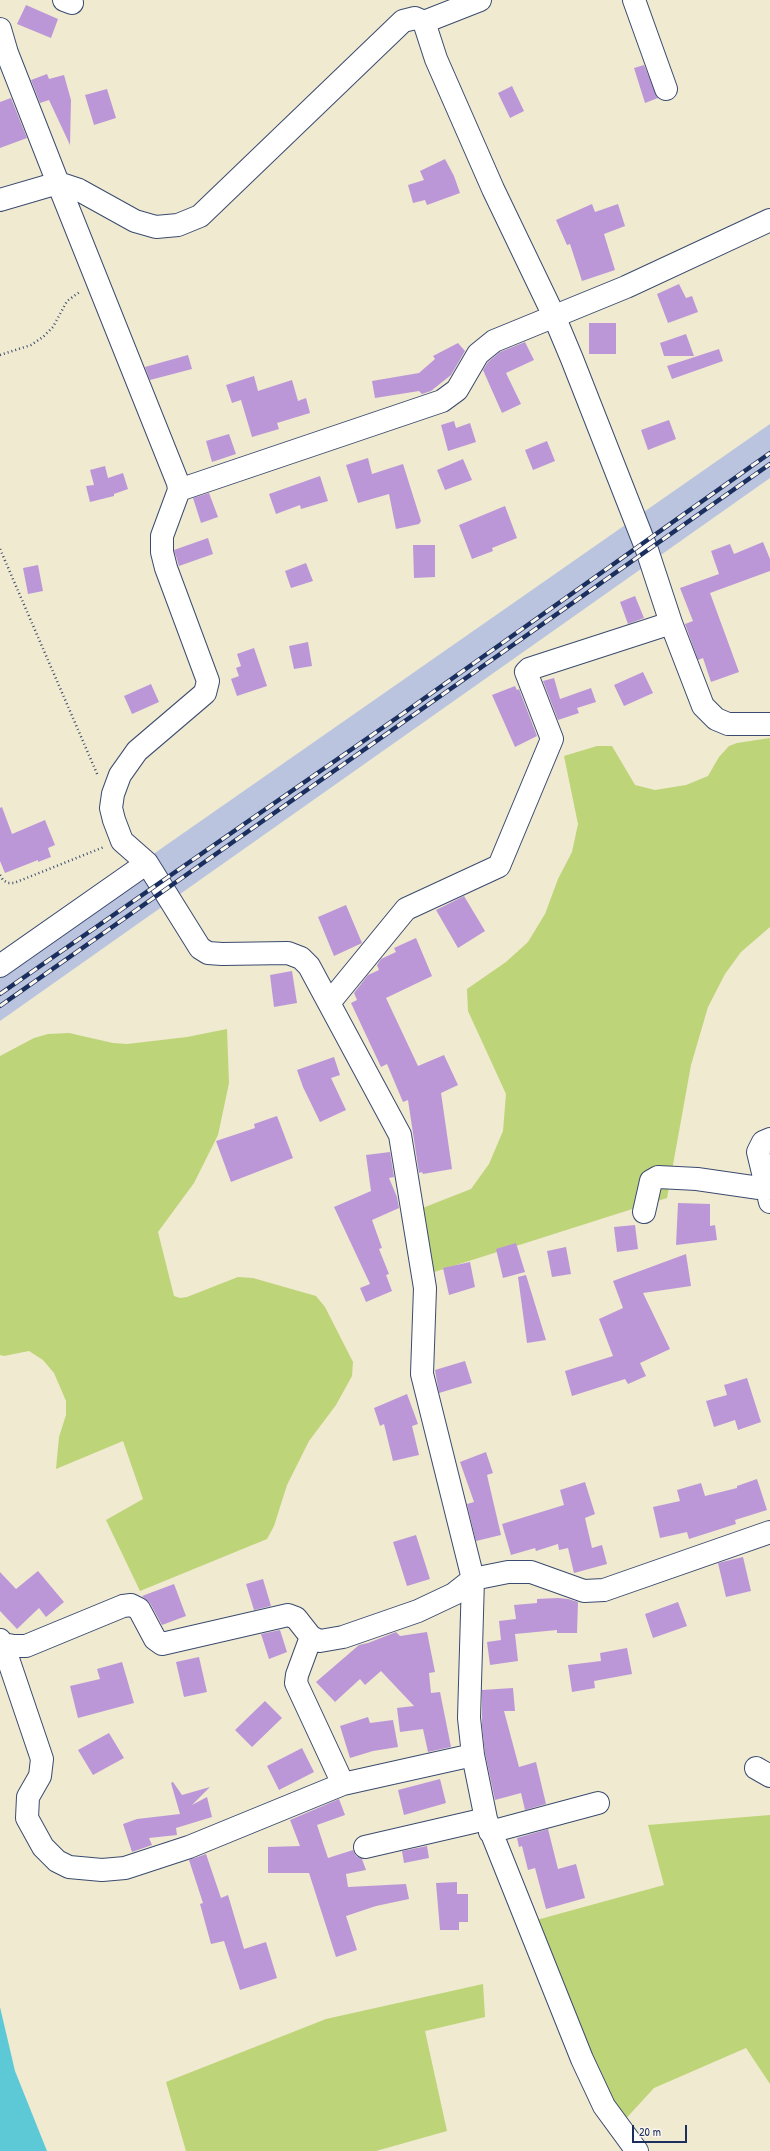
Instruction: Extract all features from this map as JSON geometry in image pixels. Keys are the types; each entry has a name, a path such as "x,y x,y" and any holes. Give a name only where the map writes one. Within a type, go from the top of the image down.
{"street":[{"path":"0,200 58,183 79,190 135,221 156,227 178,225 200,216 403,21 415,18 424,22 480,0"},
{"path":"634,0 666,89"},
{"path":"424,22 436,59 493,189 554,316 647,550 671,623 700,700 709,714 728,724 770,724"},
{"path":"0,29 7,53 179,490 162,536 162,552 208,681 206,693 137,751 120,775 113,794 112,808 122,841 147,863 200,948 208,953 288,953 300,958 309,966 396,1127 402,1144 425,1288 422,1374 473,1579 469,1718 473,1755 488,1825 509,1874 543,1963 604,2106 637,2151"},
{"path":"179,490 442,401 457,390 478,354 485,346 494,341 626,287 770,220"},
{"path":"329,1003 406,909 499,866 552,739 526,672 529,669 671,623"},
{"path":"0,966 147,863"},
{"path":"644,1212 651,1181 658,1177 697,1179 768,1197 758,1152 763,1142 770,1139"},
{"path":"2,1642 14,1646 26,1646 123,1606 131,1605 139,1609 155,1639 162,1644 288,1614 296,1618 311,1637 320,1641 343,1637 418,1612 454,1594 473,1579 508,1572 531,1572 584,1591 604,1590 767,1538"},
{"path":"311,1637 296,1675 296,1683 343,1784"},
{"path":"2,1642 42,1759 40,1776 28,1797 27,1818 43,1848 57,1861 69,1867 102,1870 125,1868 196,1844 343,1784 473,1755"},
{"path":"365,1847 488,1825 598,1803"}],"path":[{"path":"0,355 31,345 43,337 53,327 67,301 72,296 98,283"},
{"path":"0,549 99,779"},
{"path":"0,875 3,880 8,883 14,883 122,841"}],"shaded area":[{"path":"770,424 770,478 0,1021 0,961"}],"green space":[{"path":"770,738 770,927 741,952 725,974 708,1007 691,1065 667,1198 428,1274 420,1209 471,1189 489,1164 503,1131 506,1094 468,1011 467,989 506,962 528,942 545,914 558,879 572,852 578,824 564,756 597,746 612,746 635,785 655,790 686,785 708,776 719,757 729,746 737,743"},
{"path":"227,1029 229,1083 218,1135 194,1183 158,1232 174,1296 180,1298 187,1297 238,1277 253,1278 316,1296 325,1307 353,1362 352,1376 336,1405 309,1441 287,1485 274,1526 267,1539 140,1591 106,1520 143,1499 123,1441 56,1469 59,1437 66,1415 66,1401 54,1373 43,1360 29,1351 4,1356 0,1355 0,1056 34,1038 48,1034 69,1033 113,1043 127,1044 187,1037"},
{"path":"770,1815 770,2084 746,2048 654,2088 620,2125 522,1924 664,1885 648,1825"},
{"path":"483,1984 485,2017 425,2031 447,2131 376,2151 186,2151 166,2082 326,2019"}],"water":[{"path":"0,2007 15,2071 47,2151 0,2151"}],"building":[{"path":"26,5 58,19 51,38 17,24"},
{"path":"644,65 658,98 645,103 634,68"},
{"path":"47,74 49,79 64,75 71,100 70,145 49,100 40,103 31,80"},
{"path":"512,86 524,111 510,118 498,93"},
{"path":"107,89 116,118 94,125 85,95"},
{"path":"11,98 27,138 0,148 0,102"},
{"path":"445,159 454,176 460,193 427,205 425,200 413,203 408,185 424,180 420,171"},
{"path":"592,204 595,212 618,204 625,226 604,234 615,270 582,281 570,244 567,245 556,220"},
{"path":"679,284 686,298 692,296 698,312 668,323 657,294"},
{"path":"589,323 616,323 616,354 589,354"},
{"path":"686,334 694,356 664,356 660,343"},
{"path":"525,342 534,360 506,373 521,404 502,413 483,370 488,362 500,352"},
{"path":"458,343 465,351 451,375 431,391 422,394 419,391 375,398 372,381 419,373 435,359 433,356"},
{"path":"719,349 723,361 672,379 667,366"},
{"path":"188,355 192,369 150,380 145,367"},
{"path":"254,376 258,391 292,380 298,401 306,398 310,413 277,423 279,429 252,437 241,400 232,403 226,385"},
{"path":"669,420 676,439 648,450 641,430"},
{"path":"454,421 456,428 470,423 476,442 448,451 441,425"},
{"path":"229,434 236,454 212,462 206,441"},
{"path":"547,441 555,461 533,470 525,450"},
{"path":"368,458 372,474 403,464 421,521 419,524 396,529 389,494 358,503 346,465"},
{"path":"463,459 472,480 445,490 437,470"},
{"path":"105,466 108,478 123,473 128,489 114,494 114,496 90,502 86,486 94,485 90,470"},
{"path":"320,476 328,501 301,509 300,505 276,514 269,494"},
{"path":"209,493 218,517 201,523 193,498"},
{"path":"505,506 517,538 492,548 493,551 472,559 459,525"},
{"path":"208,538 213,554 179,566 174,550"},
{"path":"763,542 770,559 770,571 710,593 739,672 711,682 703,658 698,660 685,624 693,621 680,588 719,574 711,551 730,544 734,554"},
{"path":"413,545 435,545 435,577 414,578"},
{"path":"306,563 313,581 291,588 285,571"},
{"path":"38,565 43,591 28,594 23,568"},
{"path":"635,596 644,618 628,624 620,602"},
{"path":"308,642 312,666 294,669 289,646"},
{"path":"254,648 267,686 237,696 231,679 239,676 236,668 241,666 237,654"},
{"path":"643,672 653,693 624,706 614,685"},
{"path":"554,678 560,699 591,688 596,702 577,708 579,713 558,720 543,681"},
{"path":"151,684 159,702 132,714 124,696"},
{"path":"515,686 517,690 519,689 537,736 515,747 492,695"},
{"path":"2,807 12,834 45,820 55,845 48,848 51,857 38,862 38,860 5,873 0,861 0,808"},
{"path":"464,896 485,931 458,948 436,910"},
{"path":"346,905 362,943 334,956 318,917"},
{"path":"416,938 432,976 386,998 418,1066 444,1055 458,1085 441,1093 452,1169 423,1174 422,1172 419,1173 408,1100 403,1102 387,1064 381,1067 351,1003 357,1000 354,993 368,975 379,970 377,965 381,959 396,952 394,948"},
{"path":"292,971 297,1003 274,1007 270,975"},
{"path":"334,1057 340,1075 331,1078 346,1110 320,1122 303,1087 297,1070"},
{"path":"277,1116 293,1158 231,1182 216,1141 255,1128 254,1124"},
{"path":"390,1152 394,1177 389,1178 397,1197 399,1208 372,1220 382,1248 379,1249 389,1274 386,1275 392,1291 366,1302 360,1288 370,1284 334,1207 371,1191 366,1155"},
{"path":"678,1203 710,1204 710,1226 715,1225 717,1240 676,1245"},
{"path":"635,1225 638,1249 617,1252 614,1227"},
{"path":"516,1243 525,1272 503,1278 496,1249"},
{"path":"566,1247 571,1274 552,1277 547,1251"},
{"path":"686,1254 691,1286 643,1293 670,1349 640,1363 646,1376 628,1384 625,1379 572,1396 565,1371 613,1356 599,1319 623,1308 613,1281"},
{"path":"470,1262 475,1287 449,1295 443,1268"},
{"path":"526,1275 546,1340 527,1343 518,1277"},
{"path":"465,1361 472,1383 439,1393 435,1370"},
{"path":"747,1378 761,1422 738,1430 735,1420 714,1427 706,1401 727,1395 724,1385"},
{"path":"407,1394 418,1424 412,1426 419,1455 393,1461 384,1424 380,1426 374,1408"},
{"path":"486,1452 493,1473 487,1475 501,1535 476,1541 467,1504 474,1502 460,1462"},
{"path":"757,1479 767,1510 735,1520 736,1524 689,1539 687,1532 660,1538 653,1507 680,1501 677,1490 701,1483 705,1496 737,1488 737,1486"},
{"path":"585,1482 595,1514 585,1518 592,1548 602,1545 607,1564 574,1573 568,1548 559,1550 558,1544 536,1551 535,1548 511,1555 502,1524 564,1505 560,1490"},
{"path":"416,1535 430,1579 407,1586 393,1542"},
{"path":"743,1557 751,1591 726,1597 718,1563"},
{"path":"38,1571 64,1602 46,1617 39,1608 17,1629 0,1611 0,1572 16,1589"},
{"path":"263,1579 271,1606 254,1610 246,1584"},
{"path":"174,1584 186,1616 162,1625 150,1603 142,1596"},
{"path":"558,1598 578,1602 577,1633 557,1633 557,1630 515,1634 518,1661 490,1665 487,1642 501,1640 499,1621 516,1619 514,1605 537,1603 537,1599"},
{"path":"678,1602 687,1626 653,1638 645,1614"},
{"path":"280,1630 287,1652 269,1659 261,1634"},
{"path":"396,1632 400,1636 427,1632 435,1672 429,1673 431,1693 440,1692 451,1747 428,1752 423,1729 400,1732 397,1708 414,1706 381,1671 365,1685 360,1679 335,1702 316,1682 359,1645"},
{"path":"627,1648 632,1674 594,1681 595,1688 572,1692 568,1665 601,1661 600,1653"},
{"path":"199,1657 207,1692 184,1697 176,1662"},
{"path":"122,1662 134,1703 78,1718 70,1686 100,1679 97,1669"},
{"path":"513,1688 515,1711 504,1711 519,1767 536,1762 546,1804 525,1810 521,1793 495,1800 485,1753 482,1726 482,1690"},
{"path":"265,1701 282,1718 252,1747 235,1730"},
{"path":"368,1717 370,1723 393,1720 398,1747 373,1751 350,1758 340,1726"},
{"path":"109,1733 124,1758 93,1775 78,1750"},
{"path":"302,1748 314,1772 279,1790 267,1766"},
{"path":"440,1779 446,1803 404,1815 398,1790"},
{"path":"173,1782 182,1795 210,1787 192,1805 207,1797 212,1817 176,1828 177,1835 149,1838 152,1845 132,1852 123,1824 137,1819 180,1814 171,1783"},
{"path":"339,1799 345,1815 317,1825 328,1858 353,1850 356,1856 362,1859 366,1870 346,1874 348,1887 406,1884 409,1899 376,1906 346,1916 357,1950 336,1957 309,1873 268,1873 268,1847 300,1846 290,1820"},
{"path":"548,1829 558,1869 576,1864 585,1898 546,1909 535,1868 528,1870 522,1846 519,1847 517,1838"},
{"path":"427,1846 429,1858 404,1863 402,1851"},
{"path":"206,1854 221,1898 228,1895 244,1949 266,1942 277,1978 240,1990 224,1941 211,1944 200,1904 203,1903 189,1860"},
{"path":"457,1882 457,1894 468,1894 468,1922 459,1922 459,1930 440,1930 436,1883"}],"railway":[{"path":"0,994 398,717 770,453"},
{"path":"0,1006 770,464"}]}
